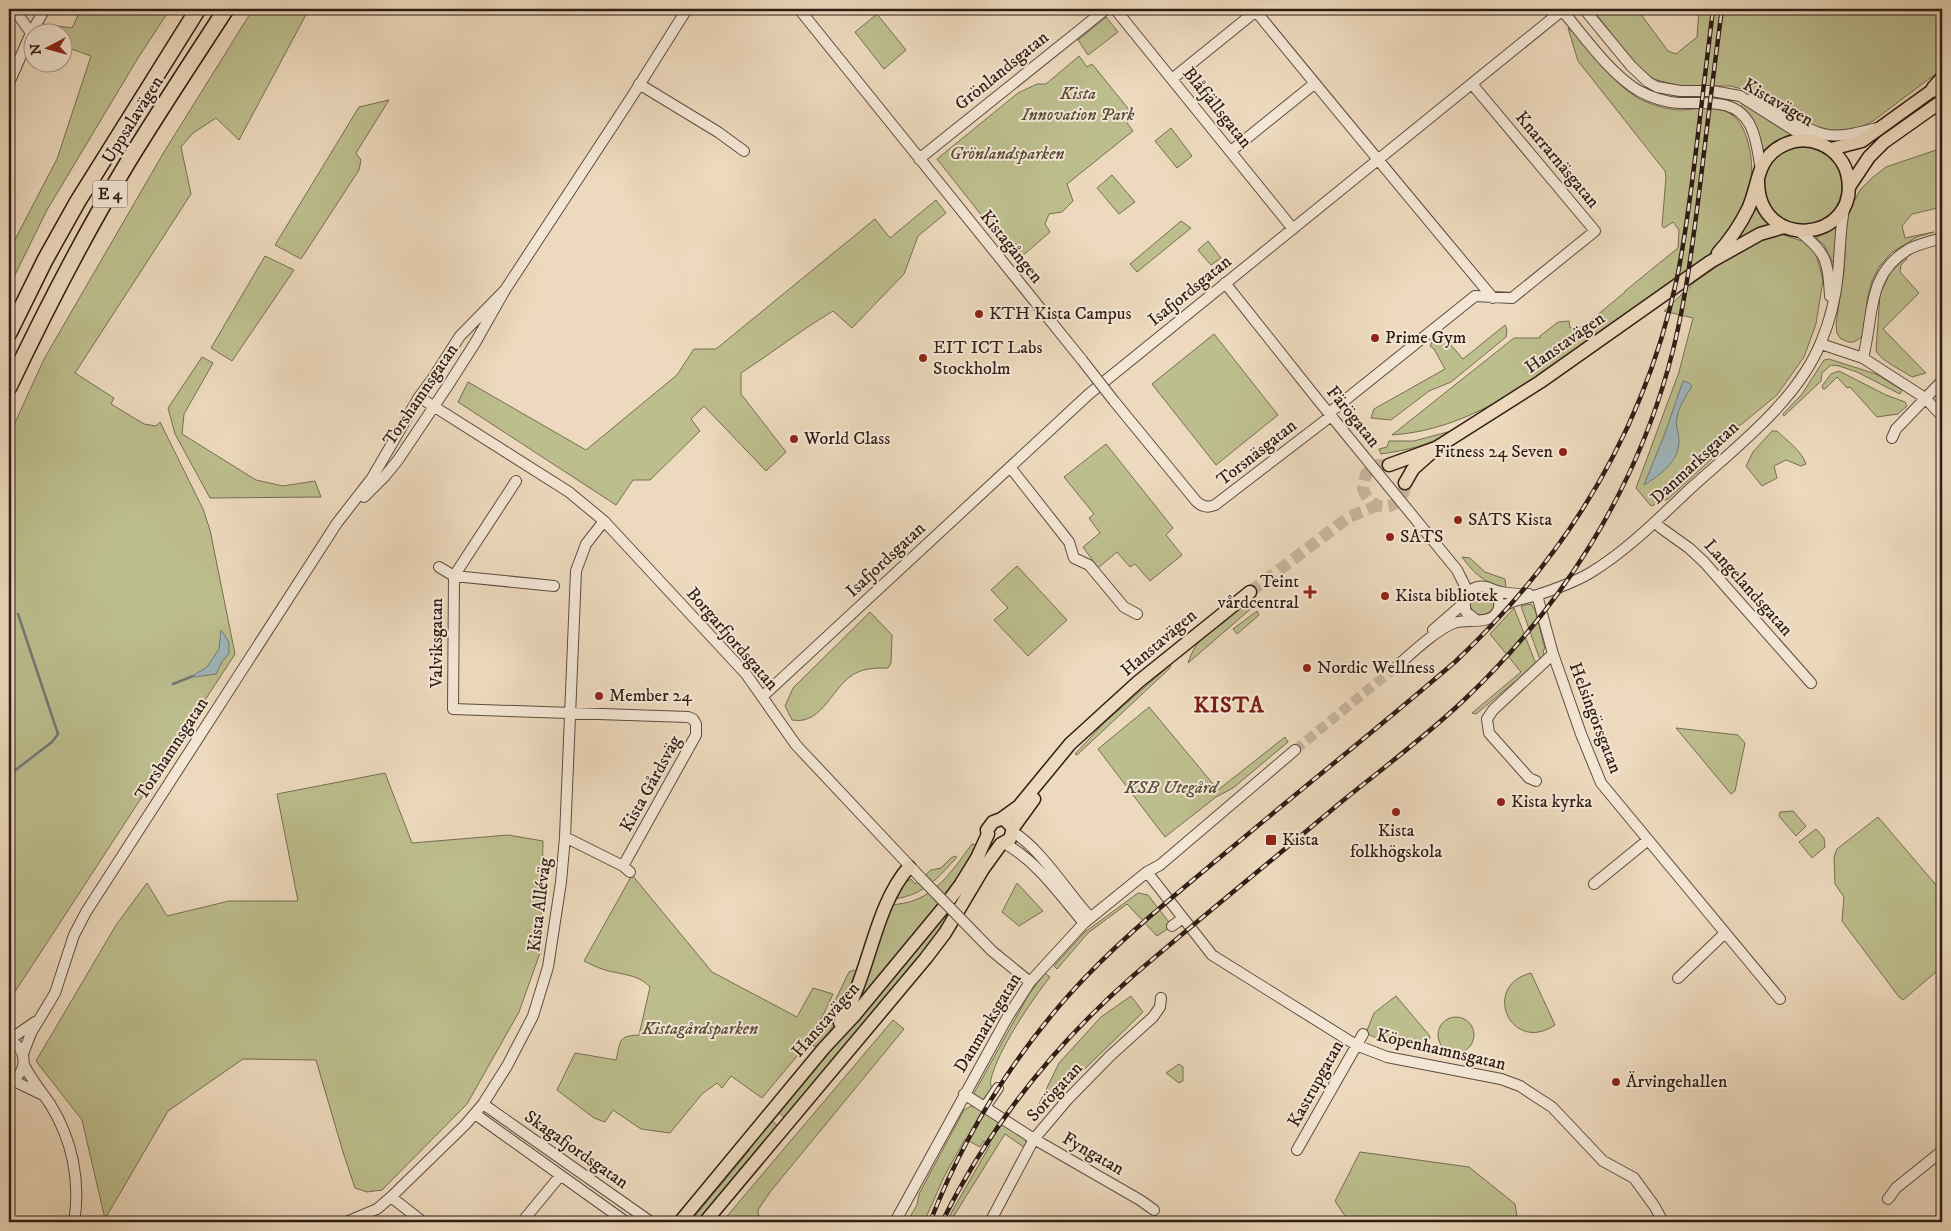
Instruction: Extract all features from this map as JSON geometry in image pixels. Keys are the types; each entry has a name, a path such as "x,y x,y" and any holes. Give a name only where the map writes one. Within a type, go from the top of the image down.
{"highway":[{"name":"Uppsalavägen","path":"9,333 45,260 78,201 198,9"},
{"name":"Uppsalavägen","path":"9,387 67,270 98,214 128,162 226,9"}],"main road":[{"path":"1760,175 1760,200 1769,216 1784,227 1800,232 1810,231 1827,225 1841,212 1849,187 1869,157 1940,88"},
{"path":"1849,187 1844,166 1831,149 1862,141 1940,88"},
{"name":"Hanstavägen","path":"1710,262 1727,243 1740,222 1770,154 1785,144 1794,141 1811,141 1831,149"},
{"name":"Hanstavägen","path":"1436,448 1388,465 1398,470 1403,476 1405,485 1414,469 1436,448 1540,382 1710,262 1760,234 1784,227"},
{"name":"Hanstavägen","path":"680,1222 824,1048 853,1017 944,908 977,858 988,834 987,830 992,822 1001,819 1019,806 1070,744 1138,682 1250,592"},
{"name":"Hanstavägen","path":"705,1222 931,952 945,934 983,868 1003,844 1010,839 1013,830 1043,787 1093,725"},
{"path":"1001,819 1008,822 1013,830"},
{"path":"988,834 993,842 1003,844"},
{"path":"824,1048 846,1014 892,890 909,867"},
{"path":"771,1113 786,1125"}],"street":[{"path":"14,9 23,22"},
{"path":"37,22 45,9"},
{"name":"Torshamnsgatan","path":"351,506 357,504 385,476 434,406 475,343 505,290 687,9"},
{"name":"Kistagången","path":"799,9 1200,505"},
{"name":"Grönlandsgatan","path":"919,159 1106,9"},
{"name":"Blåfjällsgatan","path":"1115,9 1293,229"},
{"name":"Kistavägen","path":"1562,9 1616,73 1638,90 1660,100 1680,103 1713,102 1736,109 1750,126 1760,175"},
{"name":"Isafjordsgatan","path":"763,696 1089,394 1379,160 1562,9"},
{"name":"Kistavägen","path":"1584,9 1639,75 1653,84 1680,92 1712,91 1740,96 1811,141"},
{"path":"1172,79 1255,10 1366,148 1379,160 1493,298"},
{"path":"9,83 22,53"},
{"path":"639,84 718,132 744,151"},
{"path":"1231,152 1314,84"},
{"name":"Knarrarnäsgatan","path":"1330,415 1475,296 1512,298 1595,231 1472,84"},
{"path":"1740,96 1763,102 1797,122 1827,135 1843,135 1881,128"},
{"name":"Danmarksgatan","path":"1398,665 1422,644 1454,624 1475,620 1488,620 1493,617 1499,608 1511,602 1537,595 1582,577 1606,563 1655,522 1767,418 1798,384 1821,344 1838,273 1845,204"},
{"name":"Danmarksgatan","path":"1800,232 1813,242 1823,255 1828,275 1830,312"},
{"path":"1863,358 1874,292 1888,265 1910,249 1942,238"},
{"name":"Färögatan","path":"1226,283 1330,415 1457,570 1465,586 1465,599"},
{"name":"Torshamnsgatan","path":"10,1081 20,1074 23,1060 39,1018 55,993 74,936 86,912 337,522 372,478 419,396 460,336 505,290"},
{"path":"1821,344 1863,358 1925,398 1942,416"},
{"path":"1892,438 1896,429 1942,381"},
{"name":"Borgarfjordsgatan","path":"419,396 569,492 604,521 746,674 796,745 909,867 992,951 1030,982"},
{"name":"Torsnäsgatan","path":"1200,505 1209,508 1215,506 1330,415"},
{"path":"1010,467 1069,542 1074,558 1089,565 1124,607 1137,614"},
{"path":"454,576 516,481"},
{"name":"Kista Alléväg","path":"346,1222 377,1209 475,1114 507,1066 533,1016 548,968 561,882 565,837 576,571 586,544 604,521"},
{"name":"Langelandsgatan","path":"1655,522 1690,548 1704,562 1811,683"},
{"path":"439,566 454,576 554,586"},
{"name":"Färögatan","path":"1457,570 1483,586"},
{"name":"Valviksgatan","path":"454,576 453,710 570,714"},
{"name":"Danmarksgatan","path":"1422,644 1473,588 1483,586 1494,591 1537,595"},
{"path":"1494,591 1498,597 1499,608"},
{"name":"Helsingörsgatan","path":"1537,595 1553,654 1581,734 1601,783 1780,999"},
{"path":"1465,599 1466,612 1475,620"},
{"path":"1536,781 1529,778 1489,732 1487,720 1493,710 1553,654"},
{"name":"Kista Gårdsväg","path":"565,837 627,869 696,735 696,724 688,718 570,714"},
{"name":"Danmarksgatan","path":"895,1222 964,1094 1007,1018 1030,982 1087,920 1147,872 1160,865 1295,750"},
{"path":"1013,830 1037,854 1087,920"},
{"path":"1594,884 1648,840"},
{"path":"1003,844 1016,850 1029,861 1087,920"},
{"name":"Köpenhamnsgatan","path":"1147,872 1212,955 1356,1045 1387,1057 1501,1079 1520,1086 1552,1107 1603,1161 1634,1178 1663,1222"},
{"path":"1172,926 1184,918"},
{"path":"1678,978 1725,933"},
{"name":"Sorögatan","path":"990,1222 1034,1139 1067,1100 1110,1056 1153,1017 1160,1007 1161,998"},
{"name":"Torshamnsgatan","path":"9,1040 26,1030 39,1018"},
{"name":"Kastrupgatan","path":"1297,1150 1363,1034"},
{"path":"9,1040 16,1044 23,1060 63,1129 72,1156 77,1189 74,1222"},
{"path":"10,1081 43,1095"},
{"path":"985,1107 998,1088"},
{"name":"Fyngatan","path":"964,1094 1034,1139 1154,1210"},
{"name":"Skagafjordsgatan","path":"483,1104 651,1222"},
{"name":"Skagafjordsgatan","path":"475,1114 626,1222"},
{"path":"1888,1199 1896,1188 1942,1151"},
{"path":"522,1222 560,1176"},
{"path":"391,1197 424,1222"}],"green space":[{"path":"81,9 170,9 138,58 47,210 9,287 9,251 57,159 91,56 72,49 72,28"},
{"path":"253,9 309,9 239,140 216,118 193,133 181,147 191,194 75,373 114,398 111,404 144,424 156,426 160,422 203,509 210,530 235,654 9,1001 9,436 44,359 164,152"},
{"path":"1593,9 1637,9 1668,51 1676,54 1697,37 1699,9 1942,9 1942,69 1873,121 1857,129 1828,131 1803,122 1750,91 1730,86 1681,86 1653,79 1634,62"},
{"path":"877,14 906,50 884,69 855,32"},
{"path":"1106,17 1118,32 1088,55 1078,40"},
{"path":"1568,28 1574,31 1610,75 1636,97 1668,109 1716,109 1730,114 1741,124 1747,139 1751,158 1749,193 1743,209 1724,238 1698,264 1522,387 1473,414 1447,424 1420,431 1392,435 1514,338 1540,338 1558,322 1569,321 1570,328 1584,326 1678,248 1679,230 1673,222 1664,228 1662,226 1665,171 1578,61"},
{"path":"1079,56 1087,67 1092,64 1135,117 1127,123 1133,131 1067,184 1073,201 1062,212 1049,214 1045,224 1050,232 1020,258 986,221 937,159 1018,93 1037,84 1046,84"},
{"path":"389,100 356,153 361,160 359,170 301,259 275,245 359,107"},
{"path":"1743,103 1791,134 1772,145 1764,153 1760,138 1741,108"},
{"path":"1171,128 1192,156 1177,168 1155,141"},
{"path":"1803,147 1818,150 1831,158 1839,171 1842,186 1839,201 1831,214 1818,222 1803,225 1788,222 1775,214 1767,201 1764,186 1767,171 1775,158 1788,150"},
{"path":"1942,148 1942,207 1912,214 1902,226 1905,238 1934,232 1917,237 1891,253 1879,267 1872,281 1867,300 1865,331 1862,337 1854,342 1848,342 1840,338 1837,333 1836,324 1844,271 1846,227 1850,209 1860,190 1886,167"},
{"path":"1112,175 1135,202 1119,214 1097,188"},
{"path":"936,200 946,213 918,236 904,274 852,328 833,311 741,373 741,394 786,452 766,471 704,406 691,419 700,431 650,480 633,480 616,505 458,402 468,382 586,450 677,375 694,349 716,349 875,219 890,238"},
{"path":"1754,205 1763,219 1771,226 1734,244"},
{"path":"1181,221 1191,228 1137,272 1130,264"},
{"path":"1838,225 1835,263 1833,263 1824,245 1816,238"},
{"path":"1781,234 1808,243 1815,250 1823,280 1816,324 1804,357 1777,395 1721,441 1713,458 1668,499 1651,506 1636,488 1679,372 1693,318 1664,311 1696,281 1754,241"},
{"path":"1208,241 1221,258 1211,265 1198,250"},
{"path":"265,256 294,270 232,361 211,348"},
{"path":"1905,257 1907,259 1901,265 1900,272 1919,293 1883,329 1926,373 1912,377 1887,362 1876,351 1880,294 1890,273"},
{"path":"1505,325 1507,330 1506,337 1451,382 1429,391 1391,420 1371,418 1374,409 1445,369 1434,349 1430,346 1432,342 1441,338 1446,347 1450,344 1463,359"},
{"path":"1214,334 1278,415 1216,465 1152,384"},
{"path":"202,357 213,363 184,414 182,434 256,480 283,486 315,481 321,497 210,498 175,434 168,408"},
{"path":"1829,359 1876,374 1902,390 1900,394 1857,372 1831,365 1822,373 1821,381 1784,416 1783,414 1802,394 1824,360"},
{"path":"1839,371 1886,395 1905,402 1907,406 1898,414 1877,417 1850,387 1847,388 1837,377 1823,389 1822,386 1831,374"},
{"path":"1451,431 1426,444 1409,449 1381,454 1379,449 1387,447 1389,441 1414,441"},
{"path":"1772,431 1777,431 1793,446 1806,464 1801,466 1786,460 1774,466 1777,478 1762,486 1746,466 1753,452"},
{"path":"1106,444 1173,528 1166,535 1182,555 1150,581 1135,564 1130,567 1117,552 1098,568 1083,547 1100,533 1089,518 1094,514 1064,477"},
{"path":"1462,557 1470,558 1485,572 1505,579 1506,588 1481,577"},
{"path":"1017,566 1067,620 1028,656 994,620 1008,608 991,590"},
{"path":"1482,591 1490,595 1494,603 1490,611 1482,615 1474,611 1470,603 1474,595"},
{"path":"1249,599 1254,606 1188,663 1200,639 1210,630 1222,624"},
{"path":"1531,604 1535,610 1545,649 1543,650 1544,655 1540,660 1521,606"},
{"path":"1514,608 1536,664 1476,714 1472,713 1521,672 1490,634"},
{"path":"1257,611 1259,615 1237,634 1233,629"},
{"path":"870,612 892,635 891,663 888,668 869,669 858,672 849,677 828,702 812,716 803,720 792,720 785,706 793,688"},
{"path":"1170,665 1169,669 1077,755 1075,754 1104,723"},
{"name":"KSB Utegård","path":"1149,707 1218,790 1285,737 1288,742 1233,788 1216,797 1165,837 1098,749"},
{"path":"1676,728 1738,735 1745,743 1735,791 1731,794"},
{"path":"385,773 412,843 508,835 543,841 541,950 519,1012 467,1104 382,1190 367,1192 355,1188 316,1060 243,1059 168,1111 105,1219 82,1120 36,1061 116,925 147,883 167,916 229,901 298,901 277,794"},
{"path":"1793,811 1806,826 1796,836 1779,816 1780,812"},
{"path":"1878,817 1942,892 1942,967 1903,1000 1842,921 1844,897 1835,884 1834,857 1837,849"},
{"path":"1816,829 1824,838 1825,847 1812,858 1799,842"},
{"path":"972,844 976,845 956,885 854,1008 892,905 912,901 924,896 940,884"},
{"path":"955,856 957,857 930,884 914,894 894,899 902,885 911,879 915,884 931,870 941,868"},
{"name":"Kistagårdsparken","path":"632,875 712,972 797,1017 813,988 833,994 813,1037 762,1098 731,1076 722,1088 717,1083 702,1094 670,1133 641,1129 613,1110 605,1122 594,1118 557,1090 575,1053 616,1060 623,1038 639,1035 650,987 645,982 634,977 602,969 584,961"},
{"path":"1017,883 1043,911 1019,926 1002,912"},
{"path":"1138,893 1148,895 1172,926 1157,936 1127,904 1088,933 1057,969 1054,966 1085,932"},
{"path":"942,915 948,919 930,945 785,1118 777,1111"},
{"path":"854,970 857,972 843,1012 819,1046 813,1046 849,972"},
{"path":"1045,973 1050,977 1025,1012 1000,1054 991,1079 992,1090 983,1101 973,1095 1029,994"},
{"path":"1531,973 1555,1025 1539,1032 1526,1031 1515,1025 1507,1015 1505,1003 1507,991 1516,980"},
{"path":"1131,996 1143,1012 1046,1107 1039,1104 1059,1063 1101,1017"},
{"path":"1396,996 1430,1037 1422,1048 1386,1043 1366,1033 1374,1013"},
{"path":"1456,1017 1463,1018 1469,1022 1473,1028 1473,1042 1469,1048 1463,1052 1456,1053 1449,1052 1443,1048 1439,1042 1438,1035 1439,1028 1443,1022 1449,1018"},
{"path":"893,1020 904,1029 770,1192 758,1210 759,1222 722,1222"},
{"path":"1179,1064 1183,1067 1183,1081 1179,1083 1166,1073"},
{"path":"971,1106 977,1107 1025,1138 1027,1143 1025,1148 1005,1134 950,1222 946,1222 990,1145 984,1141 980,1147 965,1139 944,1177 924,1222 907,1222 917,1205 919,1194 964,1110"},
{"path":"771,1120 778,1126 698,1222 690,1222 749,1151 752,1141"},
{"path":"1360,1152 1469,1167 1515,1204 1518,1222 1349,1222 1335,1201"}],"water":[{"path":"1683,381 1692,386 1678,414 1676,423 1679,441 1676,455 1668,467 1644,485 1665,433"},
{"path":"221,630 229,642 229,653 216,674 194,677 194,675 207,667 219,649"}],"waterway":[{"path":"9,775 52,742 58,734 18,614"},
{"path":"173,684 193,676"}],"tunnel":[{"path":"1386,465 1377,465 1366,474 1363,489 1367,497 1378,506 1385,507 1397,502 1402,496 1405,487"},
{"path":"1250,592 1349,517 1376,506"},
{"path":"1295,750 1398,665"}],"railway":[{"path":"930,1222 957,1162 989,1103 1026,1048 1068,996 1106,956 1146,919 1456,661 1496,621 1533,578 1566,533 1596,487 1622,438 1645,387 1663,334 1677,278 1685,234 1713,9"},
{"path":"942,1222 960,1187 1002,1121 1050,1059 1077,1030 1134,975 1340,803 1419,740 1464,700 1499,665 1531,628 1561,589 1588,548 1613,506 1634,462 1653,416 1674,346 1691,255 1722,9"}],"place":[{"name":"KTH Kista Campus","path":"979,314"},
{"name":"Prime Gym","path":"1375,338"},
{"name":"EIT ICT Labs Stockholm","path":"923,358"},
{"name":"World Class","path":"794,439"},
{"name":"Fitness 24 Seven","path":"1563,452"},
{"name":"SATS Kista","path":"1458,520"},
{"name":"SATS","path":"1390,537"},
{"name":"Teint vårdcentral","path":"1310,592"},
{"name":"Kista bibliotek","path":"1385,596"},
{"name":"Nordic Wellness","path":"1307,668"},
{"name":"Member 24","path":"599,696"},
{"name":"Kista kyrka","path":"1501,802"},
{"name":"Kista folkhögskola","path":"1396,812"},
{"name":"Kista","path":"1271,840"},
{"name":"Ärvingehallen","path":"1616,1082"}],"district":[{"name":"KISTA","path":"1229,705"}],"park label":[{"name":"Kista Innovation Park","path":"1078,104"},
{"name":"Grönlandsparken","path":"1007,154"}]}
